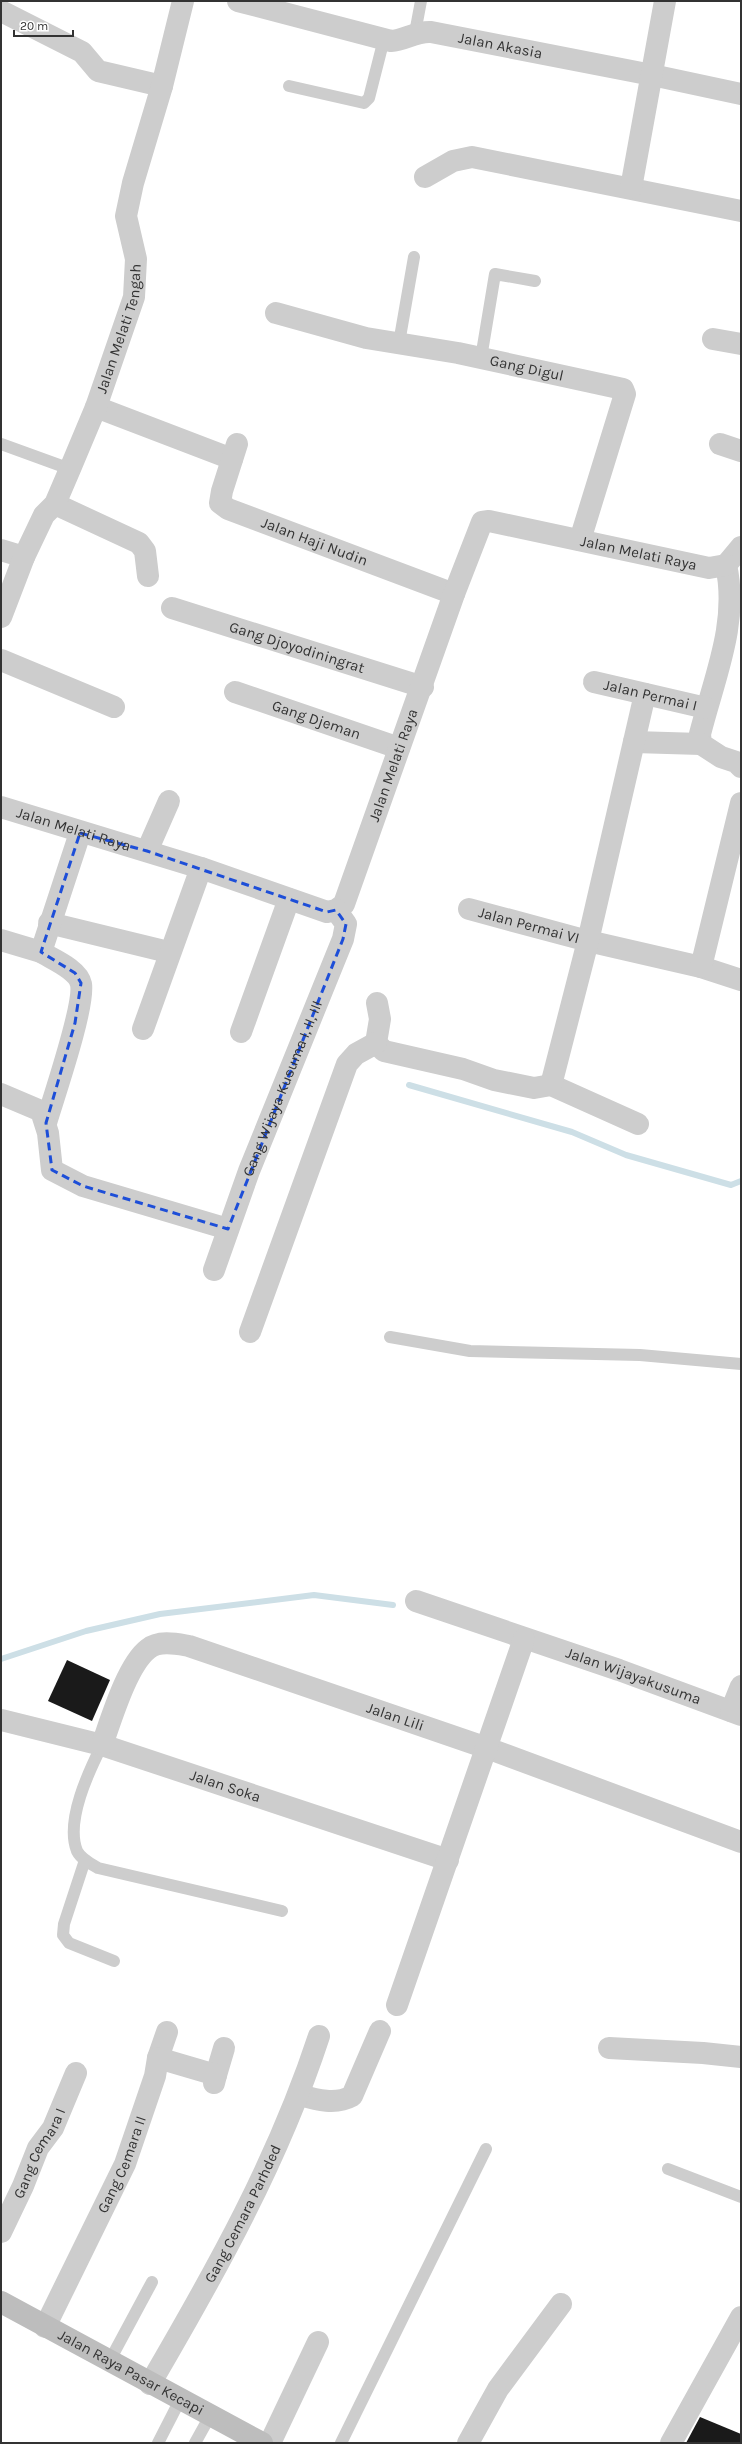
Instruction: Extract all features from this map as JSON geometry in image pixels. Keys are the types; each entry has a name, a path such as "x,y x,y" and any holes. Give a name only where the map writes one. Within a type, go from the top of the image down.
{"street":[{"name":"Jalan Melati Tengah","path":"1,617 24,557 44,515 55,504 96,407 134,297 136,260 126,216 132,183 162,86 183,1"},
{"name":"Jalan Akasia","path":"238,1 384,39 399,40 415,33 431,32 652,74 741,94"},
{"path":"631,188 665,1"},
{"path":"1,11 82,52 98,71 162,86"},
{"path":"424,177 453,161 472,157 741,211"},
{"name":"Gang Digul","path":"276,313 366,338 481,358 623,389 625,394 580,540"},
{"path":"713,339 741,344"},
{"name":"Jalan Haji Nudin","path":"96,407 235,451 222,490 220,503 228,510 454,594"},
{"path":"720,444 741,451"},
{"path":"55,504 139,543 145,551 148,576"},
{"name":"Jalan Melati Raya","path":"1,807 80,833 147,851 201,868 327,912 336,910 344,904 399,748 423,687 454,594 482,522 489,521 709,568 726,566"},
{"path":"701,744 700,734 727,634 730,614 726,566 741,547"},
{"path":"1,550 24,557"},
{"name":"Gang Djoyodiningrat","path":"172,608 423,687"},
{"path":"1,660 114,707"},
{"name":"Jalan Permai I","path":"594,682 706,708"},
{"name":"Gang Djeman","path":"235,692 399,748"},
{"path":"551,1085 588,941 645,694"},
{"path":"634,742 701,744 720,757 736,762 741,767"},
{"path":"147,851 169,802"},
{"path":"701,967 737,838 741,803"},
{"path":"41,952 49,923 80,833"},
{"path":"143,1029 201,868"},
{"path":"241,1032 289,899"},
{"name":"Gang Wijaya Kusuma I, II, III","path":"214,1270 228,1229 343,939 346,924 336,910"},
{"name":"Jalan Permai VI","path":"469,910 588,941 701,967 741,980"},
{"path":"49,923 160,950"},
{"path":"1,940 41,952 75,973 81,983 80,999 75,1023 46,1123"},
{"path":"376,1043 380,1020 377,1003"},
{"path":"376,1043 384,1051 463,1069 494,1080 534,1088 551,1085 638,1124"},
{"path":"250,1332 347,1064 356,1054 376,1043"},
{"path":"1,1094 41,1111 46,1123 52,1170 62,1177 128,1201 228,1229"},
{"name":"Jalan Wijayakusuma","path":"416,1601 524,1639 619,1670 736,1713"},
{"path":"398,2005 524,1639"},
{"name":"Jalan Lili","path":"102,1745 124,1687 143,1654 148,1648 172,1643 189,1646 487,1748 741,1842"},
{"path":"736,1713 741,1686"},
{"name":"Jalan Soka","path":"1,1720 102,1745 448,1860"},
{"path":"300,2096 335,2101 352,2096 380,2031"},
{"name":"Gang Cemara II","path":"45,2327 125,2164 155,2076 158,2058 167,2032"},
{"name":"Gang Cemara Parhded","path":"150,2384 211,2279 249,2206 300,2096 319,2036"},
{"path":"158,2058 215,2079 224,2048"},
{"path":"609,2048 703,2053 741,2057"},
{"name":"Gang Cemara I","path":"1,2232 23,2186 38,2148 53,2128 76,2073"},
{"name":"Jalan Raya Pasar Kecapi","path":"1,2302 109,2362 262,2443"},
{"path":"468,2443 498,2389 561,2304"},
{"path":"671,2443 739,2326"},
{"path":"270,2443 318,2342"}],"lane":[{"path":"415,33 421,1"},
{"path":"289,86 364,103 369,98 384,39"},
{"path":"399,343 414,257"},
{"path":"481,358 495,274 535,281"},
{"path":"1,444 70,469"},
{"path":"390,1337 470,1350 617,1354 741,1364"},
{"path":"102,1745 82,1786 76,1819 75,1834 77,1851 85,1860 98,1868 282,1912"},
{"path":"85,1860 64,1924 63,1935 69,1943 114,1961"},
{"path":"341,2443 486,2148"},
{"path":"668,2169 741,2197"},
{"path":"109,2362 152,2282"},
{"path":"158,2443 180,2400"},
{"path":"195,2443 210,2416"}],"highlighted area":[{"path":"80,833 147,851 327,912 336,910 346,924 343,939 228,1229 83,1186 52,1170 46,1123 75,1023 81,983 75,973 41,952"}],"building":[{"path":"67,1660 110,1680 92,1721 48,1701"},
{"path":"700,2417 741,2434 741,2443 686,2443"}],"waterway":[{"path":"409,1085 572,1132 626,1155 731,1185 741,1181"},
{"path":"1,1659 86,1631 160,1614 314,1595 393,1605"}]}
